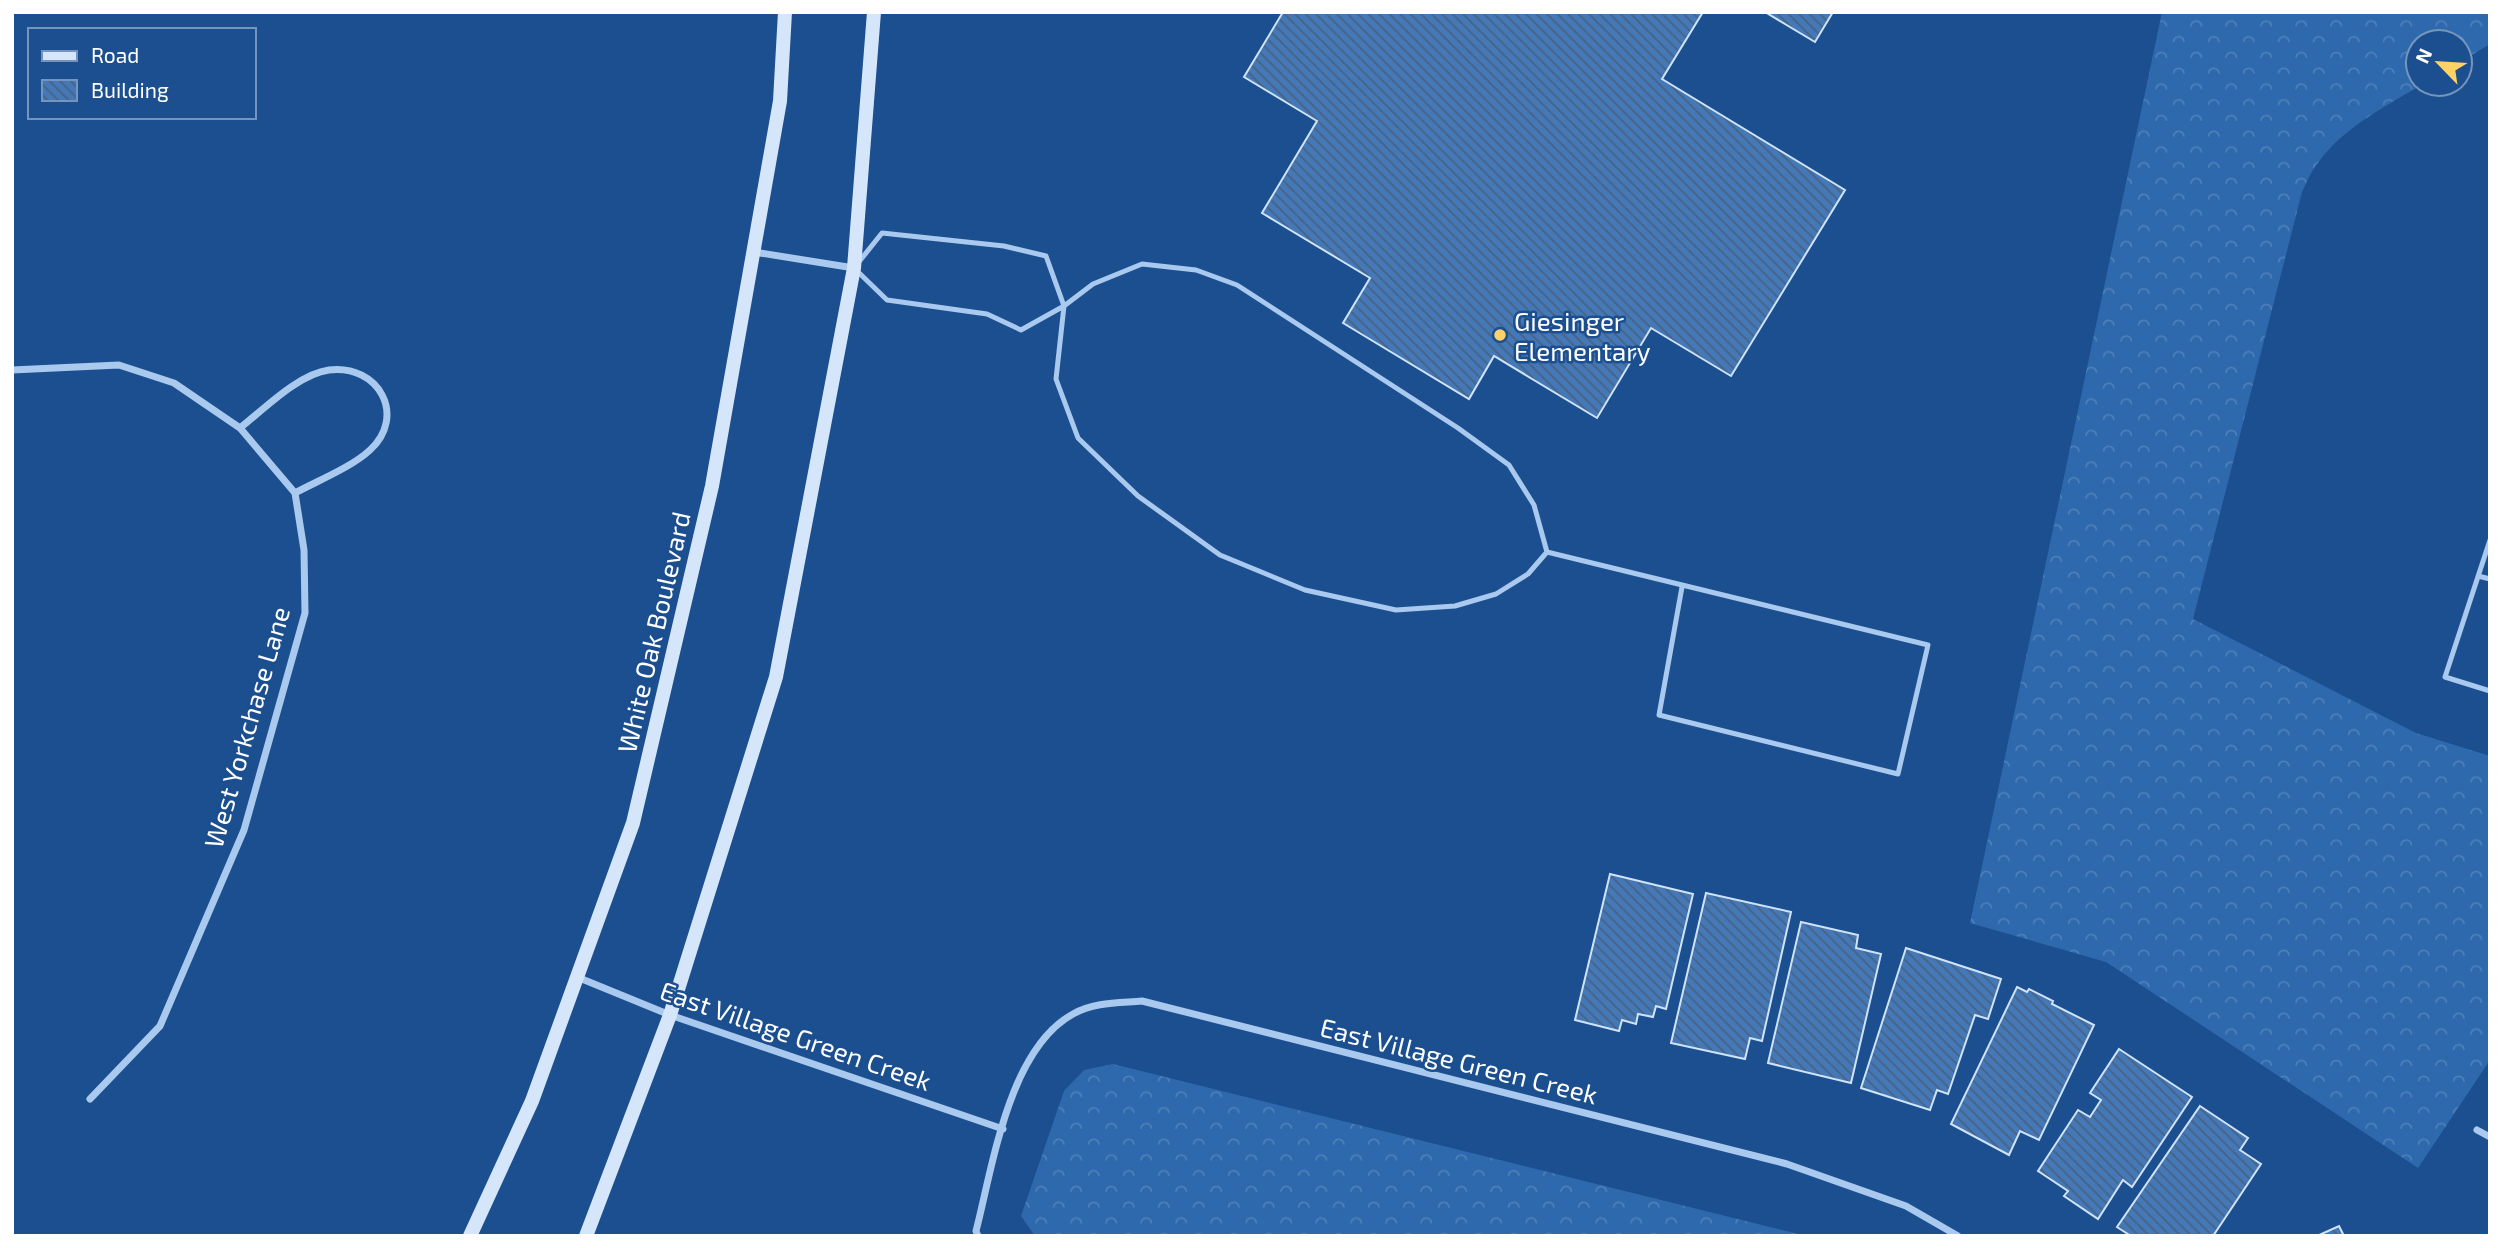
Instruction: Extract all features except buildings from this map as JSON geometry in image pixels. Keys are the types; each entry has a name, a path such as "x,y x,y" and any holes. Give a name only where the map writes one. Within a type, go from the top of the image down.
{"street":[{"name":"White Oak Boulevard","path":"470,1236 532,1101 633,823 712,486 780,101 785,12"},
{"path":"586,1236 670,1015 776,677 854,268 874,12"},
{"path":"753,252 854,268"},
{"path":"12,370 119,365 174,383 240,428 295,493 369,450 383,433 386,409 383,394 371,379 351,371 327,370 292,386 240,428"},
{"name":"West Yorkchase Lane","path":"90,1099 160,1026 244,830 305,612 304,550 295,493"},
{"name":"East Village Green Creek","path":"577,977 670,1015 1003,1129"},
{"name":"East Village Green Creek","path":"978,1236 1003,1129 1024,1069 1049,1031 1074,1013 1105,1003 1142,1001 1787,1164 1906,1206 1958,1236"},
{"path":"2477,1130 2490,1137"}],"lane":[{"path":"1547,552 1528,573 1496,594 1455,606 1396,610 1305,590 1220,555 1138,496 1078,438 1056,379 1064,306 1046,256 1004,246 882,233 854,268 887,299 987,314 1021,330 1064,306 1093,284 1142,264 1196,270 1237,285 1458,428 1509,466 1534,505 1547,552"},
{"path":"2490,540 2445,677 2490,691"},
{"path":"1547,552 1928,645 1898,774 1659,715 1682,587"},
{"path":"2478,576 2490,579"}],"green space":[{"path":"2162,12 2490,12 2490,44 2474,54 2474,28 2404,28 2404,95 2340,139 2328,150 2309,177 2302,192 2193,619 2416,733 2490,756 2490,1060 2418,1168 2106,962 1970,923"},
{"path":"1113,1064 1806,1236 1035,1236 1021,1216 1064,1091 1084,1070"}],"place":[{"name":"Giesinger Elementary","path":"1500,335"}]}
